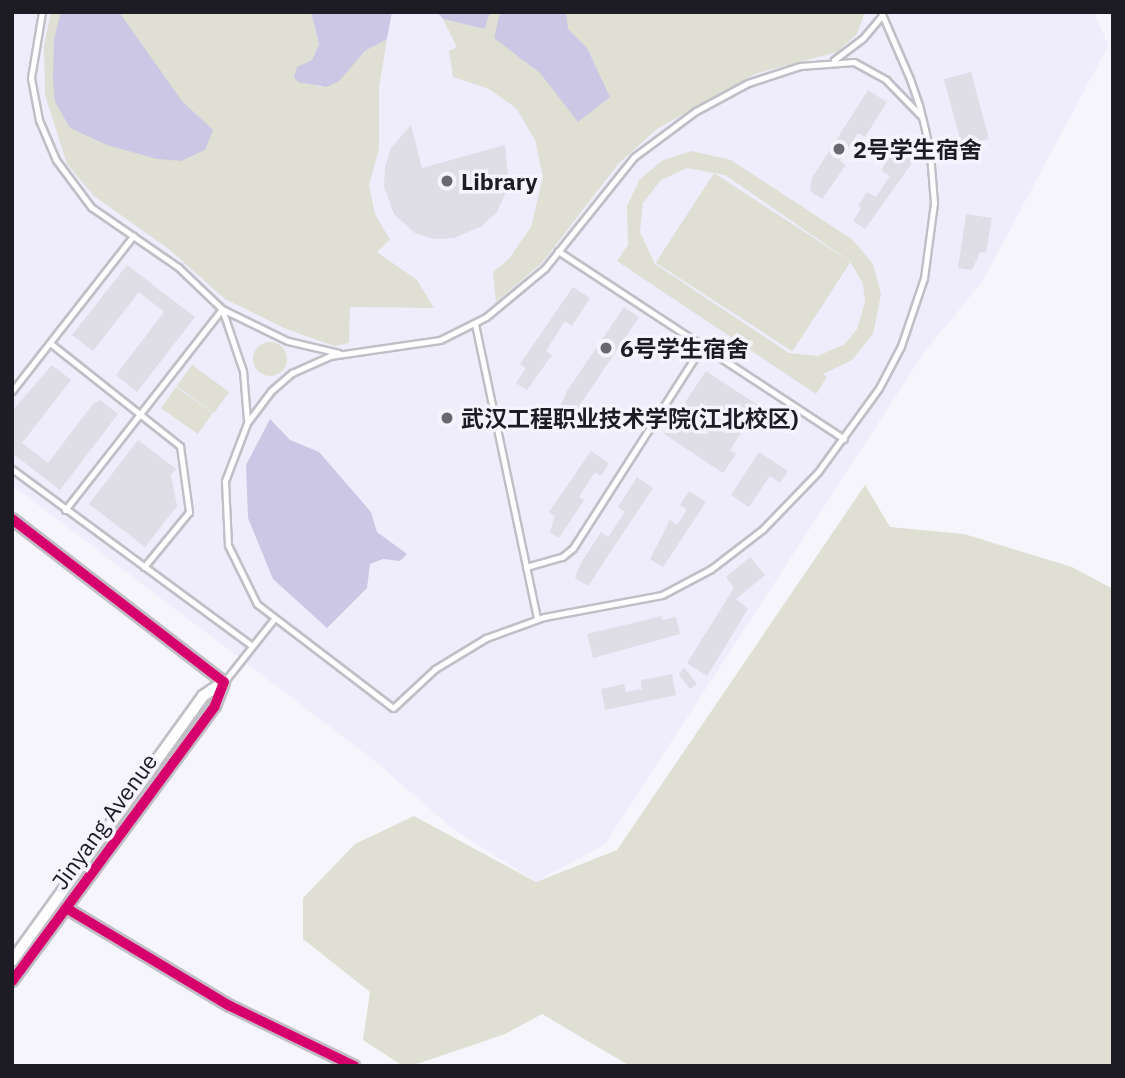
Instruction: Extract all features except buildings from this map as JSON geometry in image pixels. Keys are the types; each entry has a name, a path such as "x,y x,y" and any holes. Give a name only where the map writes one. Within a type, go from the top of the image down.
{"street":[{"path":"12,519 224,682"},
{"name":"Jinyang Avenue","path":"12,982 215,706 224,682"},
{"name":"Jinyang Avenue","path":"12,961 203,696 224,682"},
{"path":"66,908 230,1006 355,1066"}],"lane":[{"path":"42,12 31,78 38,120 49,147 81,196 178,267 222,309 288,341 344,354"},
{"path":"882,14 921,116 933,178 924,278 891,368 844,439 763,529 702,574 648,600 537,619 459,653 420,681 393,708 274,619 247,588 225,531 225,481 247,423 271,391 292,373 344,354 411,347 475,324 516,296 558,251 621,170 660,136 748,83 833,61 863,38 882,14"},
{"path":"833,61 869,68 921,116"},
{"path":"12,391 133,236"},
{"path":"558,251 844,439"},
{"path":"65,510 222,309"},
{"path":"222,309 243,370 247,423"},
{"path":"475,324 537,619"},
{"path":"50,343 180,446 190,500 189,512 144,567"},
{"path":"526,567 562,557 573,548 702,346"},
{"path":"12,469 252,646"},
{"path":"224,682 274,619"}],"shaded area":[{"name":"武汉工程职业技术学院(江北校区)","path":"12,12 1094,12 1108,46 982,282 925,351 605,844 536,882 452,828 371,758 12,485"},
{"path":"51,12 311,12 319,44 312,60 294,74 320,87 339,80 365,51 387,39 379,88 379,149 369,185 375,214 390,240 377,252 417,280 434,308 350,307 349,343 334,346 284,328 225,299 170,250 94,196 67,164 45,95 44,46"},
{"path":"61,12 119,12 182,101 213,130 205,150 181,161 157,159 107,145 70,128 55,102 53,80 54,39"},
{"path":"311,12 392,12 387,39 365,51 339,81 327,87 298,82 294,77 297,67 312,60 319,44"},
{"path":"437,12 490,12 485,29 443,19"},
{"path":"490,12 865,12 857,34 837,52 755,74 657,129 618,164 542,263 496,302 493,272 508,260 531,227 543,177 535,140 516,108 489,89 453,77 449,51 457,47 443,19 485,29"},
{"path":"500,12 566,12 568,29 587,48 610,97 578,122 540,73 494,38"},
{"path":"692,151 731,160 853,240 873,264 881,294 873,334 852,360 823,374 827,377 816,394 617,261 628,245 627,206 640,179 663,160","holes":["687,168 725,175 850,261 863,284 865,303 857,329 845,344 818,356 789,353 655,264 640,232 643,203 661,180"]},
{"path":"714,173 851,262 792,352 656,263"},
{"path":"270,342 282,347 287,359 282,371 270,376 258,371 253,359 258,347"},
{"path":"192,365 229,392 214,413 177,386"},
{"path":"176,387 213,413 198,434 161,408"},
{"path":"270,419 290,440 319,452 371,512 377,532 407,554 400,561 383,559 370,564 367,588 327,628 273,579 248,518 246,465"},
{"path":"865,485 890,527 964,534 1072,567 1113,589 1113,1066 630,1066 542,1014 505,1034 411,1066 403,1066 363,1040 370,992 303,939 303,898 355,844 414,816 536,882 617,850"}],"cycle path":[{"path":"12,519 224,682 215,706 12,981"},
{"path":"66,908 230,1006 354,1066"}],"place":[{"name":"2号学生宿舍","path":"839,149"},
{"name":"Library","path":"447,181"},
{"name":"6号学生宿舍","path":"606,348"},
{"name":"武汉工程职业技术学院(江北校区)","path":"447,418"}]}
